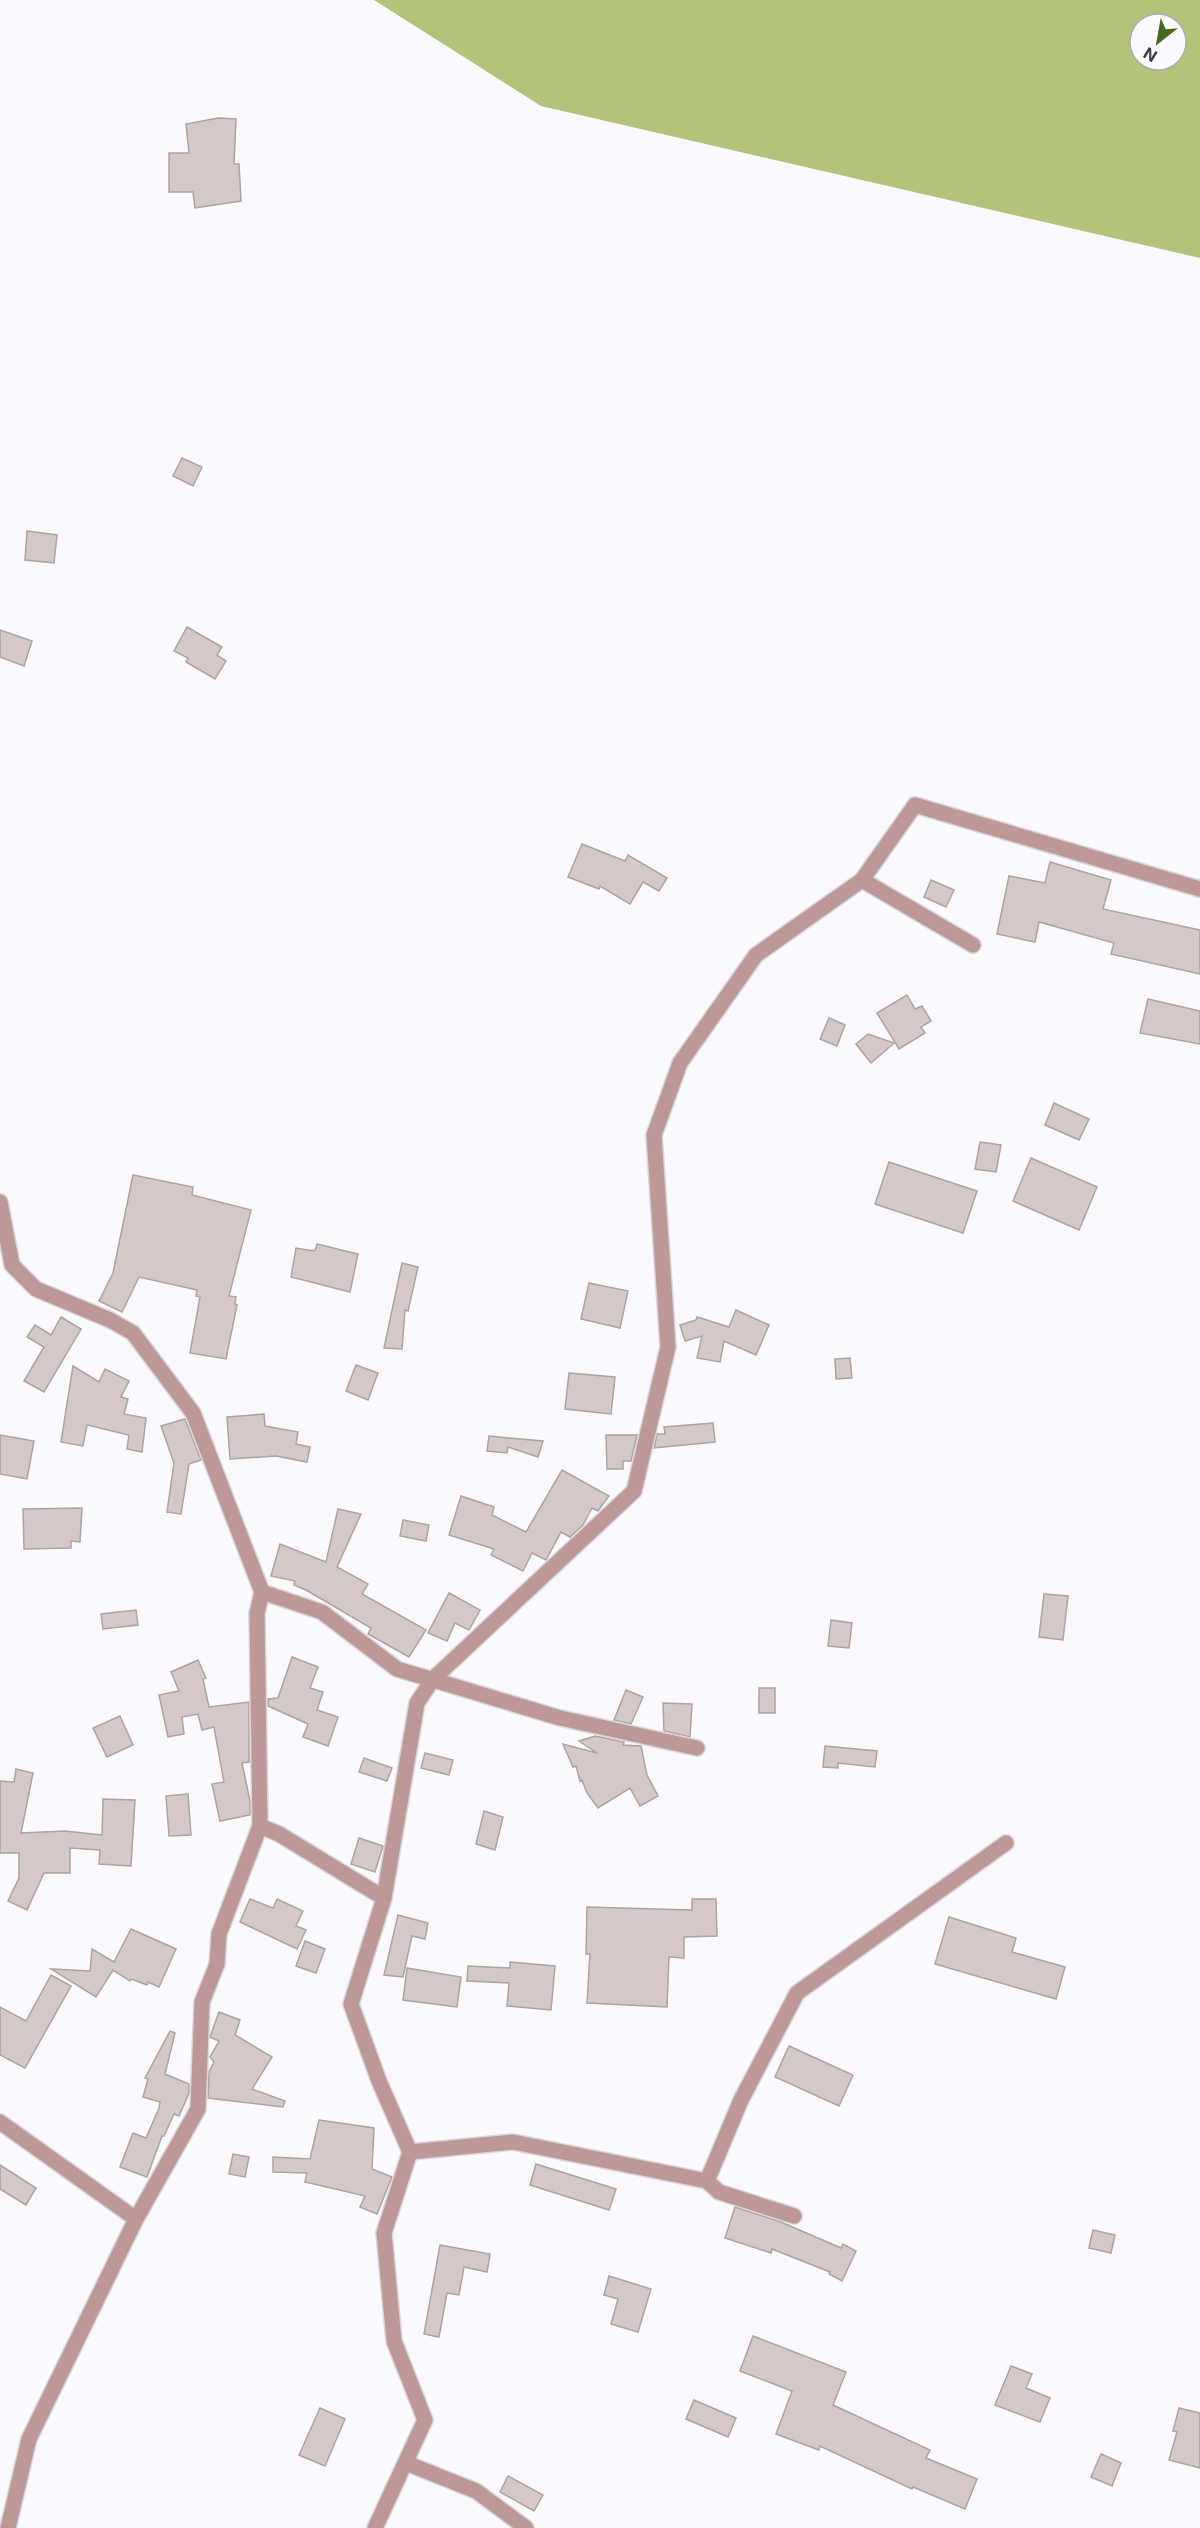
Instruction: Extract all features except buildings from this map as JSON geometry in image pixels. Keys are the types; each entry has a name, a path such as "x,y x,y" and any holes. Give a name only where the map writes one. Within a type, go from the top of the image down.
{"street":[{"path":"375,2528 425,2420 394,2341 384,2234 410,2152 379,2081 351,2004 384,1898 417,1702 433,1679 634,1491 668,1347 654,1135 680,1063 756,955 862,880 915,805 1200,889"},
{"path":"862,880 973,945"},
{"path":"0,1202 12,1265 36,1289 110,1320 133,1334 193,1413 262,1592 257,1612 260,1827 219,1934 217,1964 202,2002 198,2109 136,2219 29,2439 8,2528"},
{"path":"262,1592 322,1612 397,1669 560,1718 697,1748"},
{"path":"260,1827 279,1834 384,1898"},
{"path":"707,2181 741,2100 797,1993 1006,1843"},
{"path":"0,2122 136,2219"},
{"path":"410,2152 513,2142 707,2181 719,2192 794,2216"},
{"path":"406,2463 476,2491 526,2528"}],"green space":[{"path":"374,0 1200,0 1200,258 541,106"}]}
